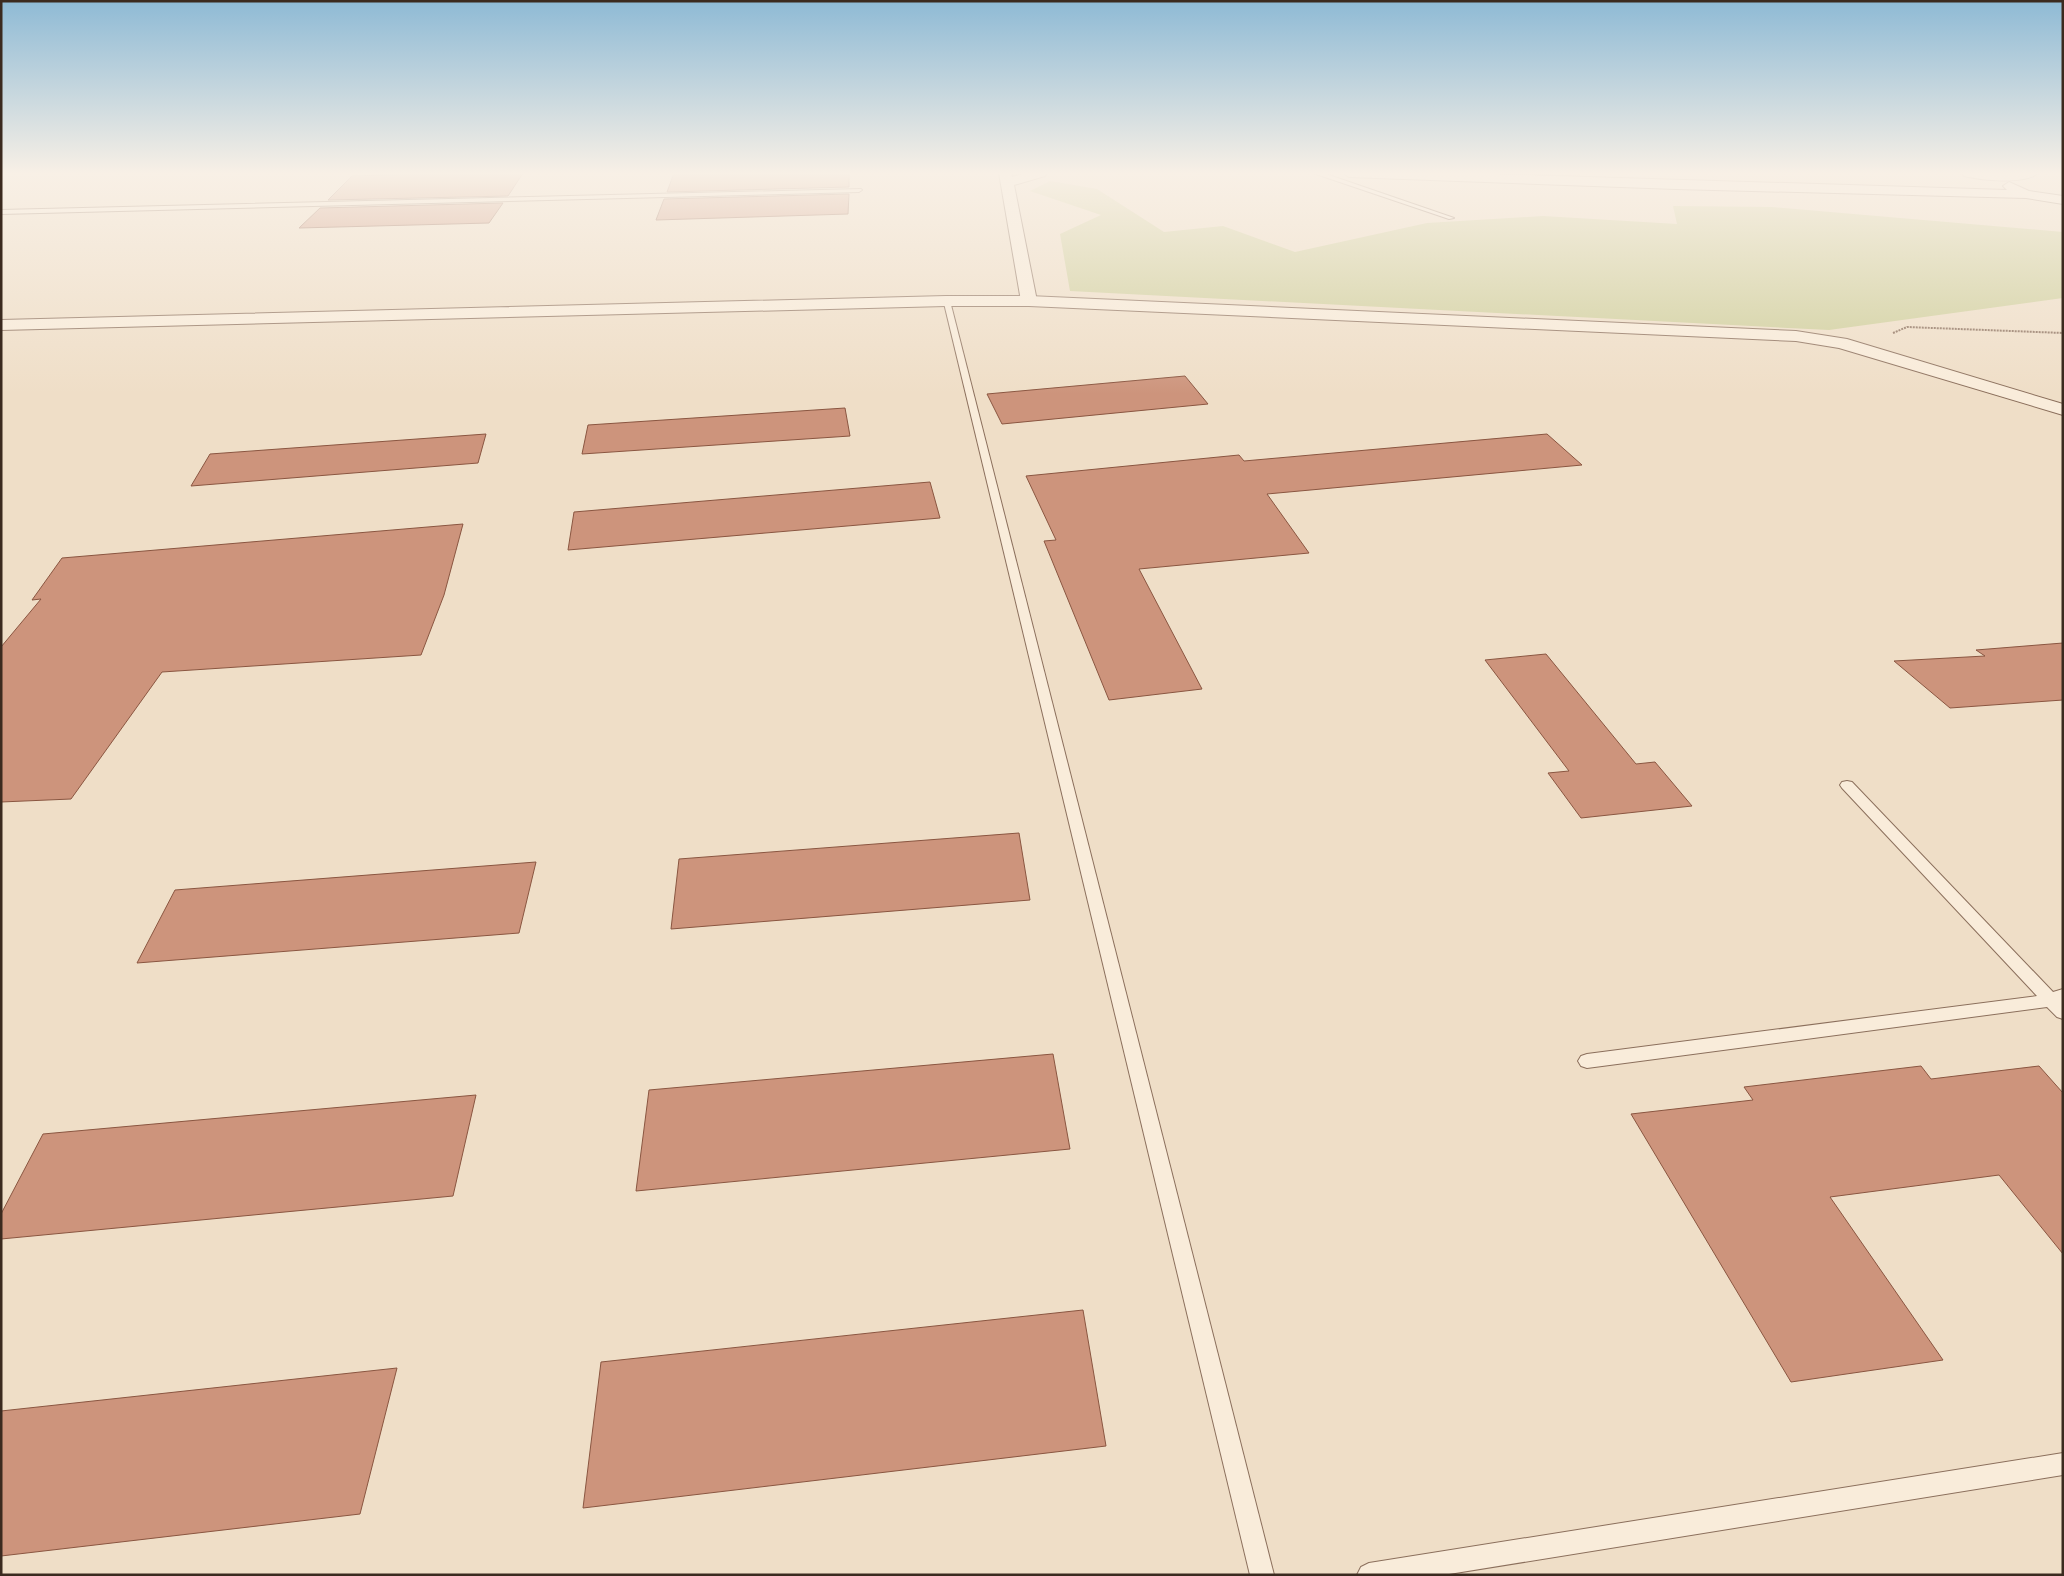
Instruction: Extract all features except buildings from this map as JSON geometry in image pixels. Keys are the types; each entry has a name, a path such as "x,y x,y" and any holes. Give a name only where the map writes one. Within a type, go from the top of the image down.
{"street":[{"path":"1019,247 1030,301"},
{"path":"1,325 946,301 1030,301 1796,336 1858,348 2063,410"}],"lane":[{"path":"946,301 1262,1575"},
{"path":"1847,785 2057,998 2063,1013"},
{"path":"1587,1061 2057,998"},
{"path":"1369,1575 2063,1464"}],"path":[{"path":"1858,348 1907,327 2063,333"}],"green space":[{"path":"1062,247 1280,247 1295,252 1320,247 2063,247 2063,298 1829,330 1070,291"}]}
